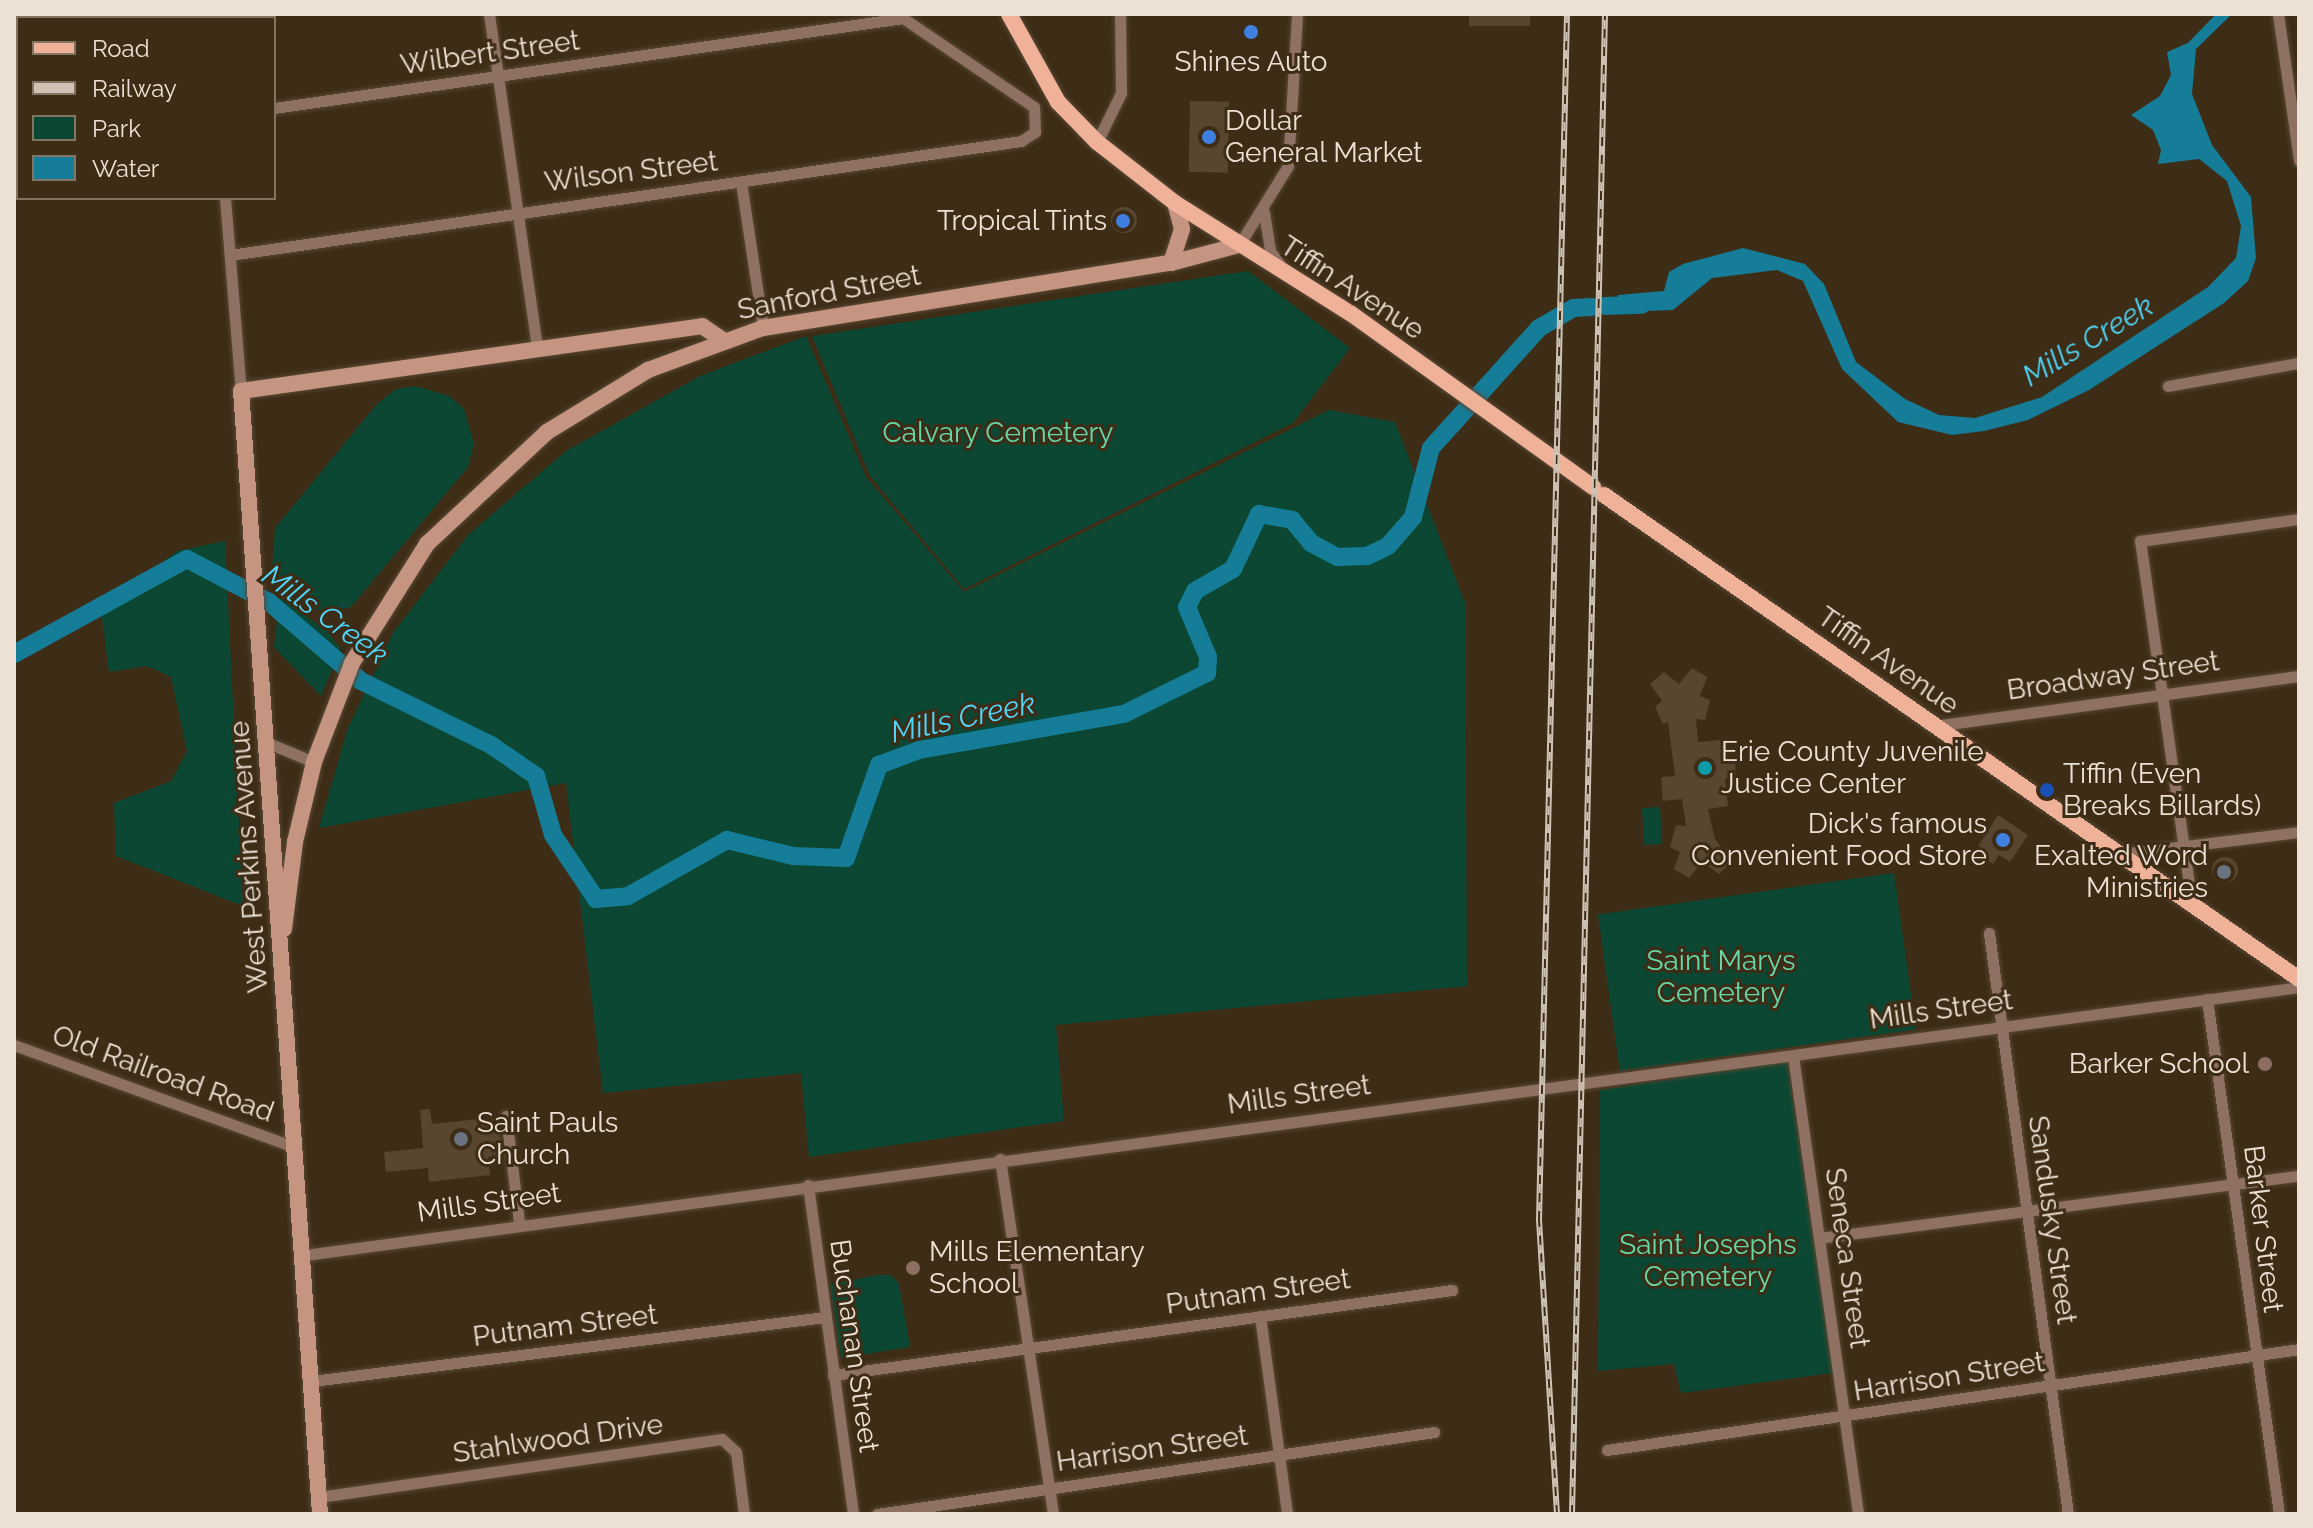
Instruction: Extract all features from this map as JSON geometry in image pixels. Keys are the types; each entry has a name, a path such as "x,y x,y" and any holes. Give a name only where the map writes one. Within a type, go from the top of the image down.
{"main road":[{"name":"Tiffin Avenue","path":"1009,14 1058,102 1097,142 1175,203 1459,392 2299,979"},
{"path":"1171,263 1182,229 1175,203"},
{"name":"Sanford Street","path":"241,391 702,326 723,340 763,328 1171,263 1239,245"},
{"path":"281,970 295,842 314,762 352,663 427,544 491,478 571,415 648,370 723,340"},
{"name":"West Perkins Avenue","path":"241,391 268,743 281,970 305,1255 320,1506"}],"street":[{"path":"489,14 537,349"},
{"path":"1097,142 1121,93 1120,14"},
{"path":"1239,245 1264,212 1288,166 1297,14"},
{"path":"2278,14 2299,160"},
{"name":"Wilbert Street","path":"276,108 900,16"},
{"name":"Wilson Street","path":"230,255 518,210 741,182 1021,141 1035,132 1034,107 900,16"},
{"path":"741,182 763,328"},
{"name":"West Perkins Avenue","path":"225,200 241,391"},
{"path":"1264,212 1270,251 1287,275"},
{"path":"2168,386 2299,363"},
{"path":"2192,905 2140,541 2299,519"},
{"name":"Broadway Street","path":"1934,726 2299,676"},
{"path":"268,743 314,762"},
{"path":"2120,854 2299,832"},
{"name":"Sandusky Street","path":"1989,933 2068,1514"},
{"name":"Mills Street","path":"305,1255 519,1222 2299,987"},
{"name":"Barker Street","path":"2207,999 2279,1514"},
{"name":"Old Railroad Road","path":"14,1045 295,1147"},
{"name":"Seneca Street","path":"1793,1056 1858,1514"},
{"path":"506,1116 519,1222"},
{"path":"1000,1159 1053,1514"},
{"path":"1819,1238 2299,1176"},
{"name":"Buchanan Street","path":"808,1185 853,1514"},
{"name":"Putnam Street","path":"833,1375 1452,1290"},
{"path":"1260,1316 1287,1514"},
{"name":"Putnam Street","path":"312,1381 825,1317"},
{"name":"Harrison Street","path":"1607,1450 1844,1419 2299,1349"},
{"name":"Harrison Street","path":"877,1514 1434,1432"},
{"name":"Stahlwood Drive","path":"320,1506 722,1439 736,1452 744,1514"}],"green space":[{"name":"Calvary Cemetery","path":"1248,271 1350,348 1293,423 964,589 870,476 812,336"},
{"path":"806,336 866,477 964,592 1329,410 1395,422 1465,603 1467,986 1056,1025 1064,1121 809,1157 801,1073 603,1093 566,783 319,828 348,728 393,633 468,535 566,451 700,376"},
{"path":"415,386 449,396 464,409 474,444 468,467 351,607 327,612 298,604 272,571 275,528 377,404 396,389"},
{"path":"225,541 243,906 116,856 114,803 171,781 187,751 171,677 147,666 109,672 101,610 177,551"},
{"path":"280,597 327,631 341,649 321,696 274,647"},
{"path":"1660,807 1662,844 1644,845 1642,808"},
{"name":"Saint Marys Cemetery","path":"1894,873 1916,1029 1620,1071 1598,915"},
{"name":"Saint Josephs Cemetery","path":"1787,1061 1833,1373 1681,1393 1674,1364 1598,1371 1600,1090"},
{"path":"891,1275 899,1284 910,1347 841,1358 830,1284"}],"water":[{"path":"2216,14 2232,14 2196,49 2192,94 2212,145 2251,197 2256,258 2248,281 2224,303 2089,390 2028,420 1984,431 1952,435 1898,422 1842,369 1803,281 1777,270 1712,278 1673,310 1617,312 1618,295 1664,291 1669,272 1683,264 1743,248 1805,264 1824,284 1856,362 1905,399 1939,415 1975,418 2042,397 2208,287 2236,258 2241,226 2227,181 2199,159 2158,164 2161,150 2153,130 2131,115 2160,96 2171,75 2167,52 2188,43"}],"building":[{"path":"1469,14 1530,14 1530,26 1469,26"},
{"name":"Dollar General Market","path":"1190,101 1229,102 1228,173 1189,172"},
{"name":"Tropical Tints","path":"1124,207 1133,211 1137,220 1133,229 1124,233 1115,229 1111,220 1115,211"},
{"name":"Erie County Juvenile Justice Center","path":"1692,668 1707,677 1700,696 1710,700 1705,720 1696,719 1698,742 1720,740 1723,761 1735,760 1736,778 1725,779 1728,806 1708,809 1715,839 1732,862 1719,874 1702,862 1689,878 1674,869 1680,852 1670,847 1676,825 1686,826 1682,799 1663,801 1661,777 1675,776 1668,722 1663,724 1655,707 1662,701 1650,684 1664,672 1679,684"},
{"name":"Dick's famous Convenient Food Store","path":"1998,815 2028,835 2010,862 1999,855 1993,864 1979,855 1979,845"},
{"name":"Exalted Word Ministries","path":"2225,857 2235,860 2238,870 2235,880 2225,883 2215,880 2212,870 2215,860"},
{"name":"Saint Pauls Church","path":"430,1109 432,1124 498,1117 502,1156 488,1157 490,1175 429,1182 428,1168 386,1172 384,1152 423,1148 420,1110"}],"waterway":[{"name":"Mills Creek","path":"1605,306 1642,305"},
{"name":"Mills Creek","path":"14,654 187,559 269,602 361,681 491,745 536,776 553,835 596,899 628,896 727,840 793,856 846,858 879,765 919,750 1124,714 1207,673 1208,657 1187,607 1195,591 1233,569 1259,514 1292,520 1311,543 1337,557 1367,556 1388,546 1413,517 1431,448 1539,328 1573,308 1592,307"}],"railway":[{"path":"1557,1514 1539,1220 1567,14"},
{"path":"1572,1514 1605,14"}],"place":[{"name":"Shines Auto","path":"1251,32"},
{"name":"Dollar General Market","path":"1209,137"},
{"name":"Tropical Tints","path":"1123,221"},
{"name":"Erie County Juvenile Justice Center","path":"1705,768"},
{"name":"Tiffin (Even Breaks Billards)","path":"2047,790"},
{"name":"Dick's famous Convenient Food Store","path":"2003,840"},
{"name":"Exalted Word Ministries","path":"2224,872"},
{"name":"Barker School","path":"2265,1064"},
{"name":"Saint Pauls Church","path":"461,1139"},
{"name":"Mills Elementary School","path":"913,1268"}]}
